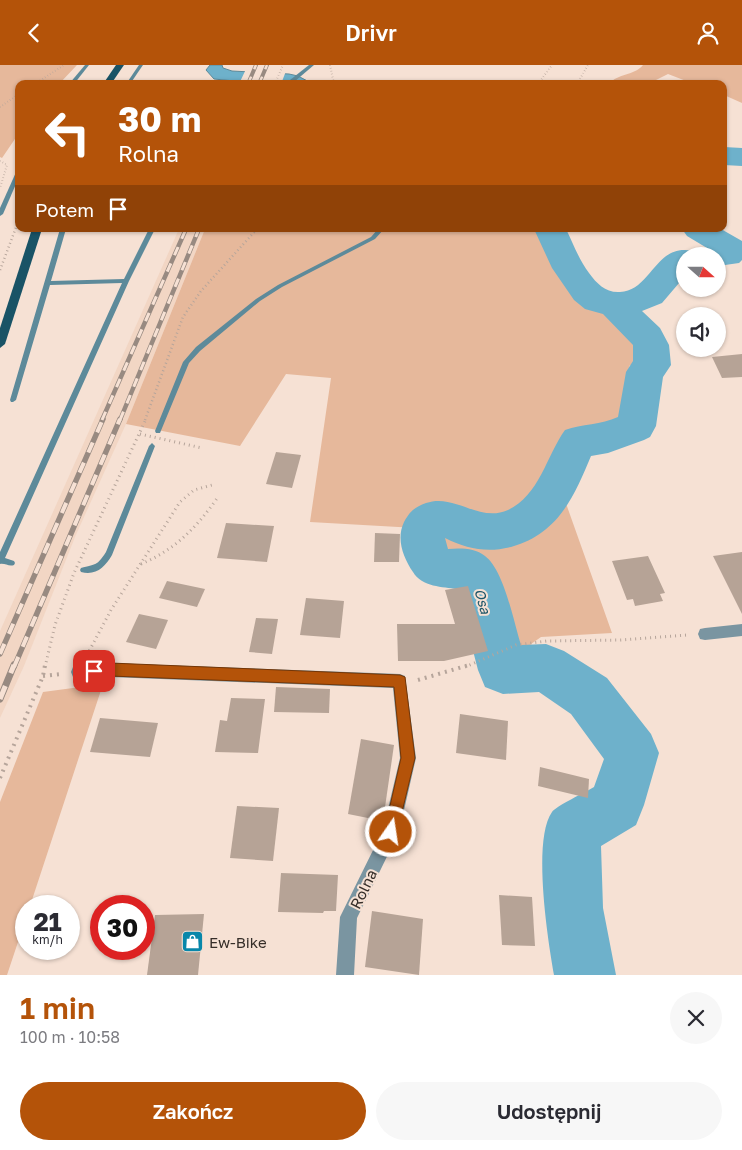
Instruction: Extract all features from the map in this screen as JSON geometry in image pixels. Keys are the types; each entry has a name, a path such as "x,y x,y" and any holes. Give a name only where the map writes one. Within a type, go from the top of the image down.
{"main road":[{"path":"110,80 120,65"},
{"path":"0,344 36,232"}],"street":[{"path":"705,633 742,630"},
{"path":"78,672 110,670 400,681"},
{"name":"Rolna","path":"345,975 349,917 391,832 408,758 400,681"}],"path":[{"path":"41,80 64,65"},
{"path":"277,80 283,65"},
{"path":"330,65 333,80"},
{"path":"541,80 552,65"},
{"path":"579,80 588,65"},
{"path":"0,107 15,97"},
{"path":"0,161 7,165 0,188"},
{"path":"0,270 15,230"},
{"path":"0,778 43,676 56,625 74,573 140,434 184,317 191,303 254,232"},
{"path":"140,434 202,448"},
{"path":"78,672 97,634 180,502 194,490 212,485"},
{"path":"141,565 159,557 182,542 201,521 218,497"},
{"path":"400,681 421,680 474,665 516,645 547,641 621,641 705,633"}],"shaded area":[{"path":"0,65 77,65 63,80 15,80 15,139 2,158 0,157"},
{"path":"643,65 742,65 742,103 727,96 727,80 684,80 668,74 656,80 613,80 639,69"},
{"path":"178,232 204,232 126,424 75,537 24,666 0,718 0,631"},
{"path":"204,232 540,232 577,297 596,310 621,318 647,347 647,365 630,365 628,370 641,381 640,413 622,427 586,438 577,434 553,483 526,517 512,523 494,526 474,526 455,520 445,512 436,513 424,519 416,528 310,522 331,378 286,374 240,446 126,424"},
{"path":"563,495 612,633 541,637 504,663 493,616 476,567 442,561 432,550 427,535 442,521 475,534 487,536 510,535 532,525"},
{"path":"103,684 34,895 15,895 15,951 7,975 0,975 0,802 43,692"}],"water":[{"path":"210,65 222,65 223,68 232,71 289,74 306,80 214,79 206,70"}],"pier":[{"path":"246,69 286,71 283,80 241,80"}],"building":[{"path":"742,354 742,377 722,378 712,357"},
{"path":"276,452 301,455 292,488 266,484"},
{"path":"226,523 274,526 267,562 217,558"},
{"path":"375,533 400,534 399,562 374,562"},
{"path":"742,552 742,614 713,556"},
{"path":"648,556 665,593 660,594 663,601 635,606 633,599 627,600 612,561"},
{"path":"167,581 205,589 197,607 159,598"},
{"path":"468,586 488,651 444,661 398,661 397,624 455,624 445,590"},
{"path":"306,598 344,601 340,638 300,635"},
{"path":"139,614 168,620 156,649 126,642"},
{"path":"256,618 278,619 272,654 249,652"},
{"path":"276,687 330,689 329,713 274,712"},
{"path":"231,698 265,699 258,753 215,752 220,720 227,721"},
{"path":"460,714 508,721 506,760 456,753"},
{"path":"100,718 158,723 150,757 90,752"},
{"path":"361,739 394,745 383,821 348,814"},
{"path":"540,767 589,779 588,798 538,786"},
{"path":"237,806 279,808 273,861 230,858"},
{"path":"281,873 338,875 336,911 324,911 323,913 278,912"},
{"path":"499,895 532,897 535,946 502,945"},
{"path":"372,911 423,919 419,975 365,967"},
{"path":"204,914 198,975 147,975 149,960 155,960 155,915"}],"waterway":[{"path":"74,80 87,65"},
{"path":"131,80 141,65"},
{"path":"293,80 312,65"},
{"path":"727,156 742,157"},
{"path":"0,214 15,180"},
{"path":"47,283 62,232"},
{"path":"126,281 150,232"},
{"path":"158,431 186,362 198,349 258,300 280,286 373,238 378,232"},
{"path":"551,232 577,281 586,292 597,300 610,305 625,304 647,297 655,291 676,265"},
{"path":"703,232 731,249 730,253 726,256"},
{"path":"0,561 126,281"},
{"path":"47,283 126,281"},
{"path":"13,400 47,283"},
{"name":"Osa","path":"585,975 573,908 572,831 616,805 632,753 589,696 546,668 503,670 478,581 466,568 442,569 432,563 424,548 422,531 427,523 440,518 481,532 515,527 530,519 553,492 579,441 608,437 636,426 645,372 652,365 651,345 647,337 615,306"},
{"path":"84,570 99,566 109,553 152,446"},
{"path":"1,560 11,563"}],"railway":[{"path":"250,80 256,65"},
{"path":"261,80 267,65"},
{"path":"102,420 185,232"},
{"path":"120,420 198,232"},
{"path":"0,654 103,419"},
{"path":"14,667 120,419"},
{"path":"0,699 14,665"}],"place":[{"name":"Ew-Bike","path":"193,942"}],"route":[{"path":"94,671 110,670 400,681 408,758 391,832"}]}
